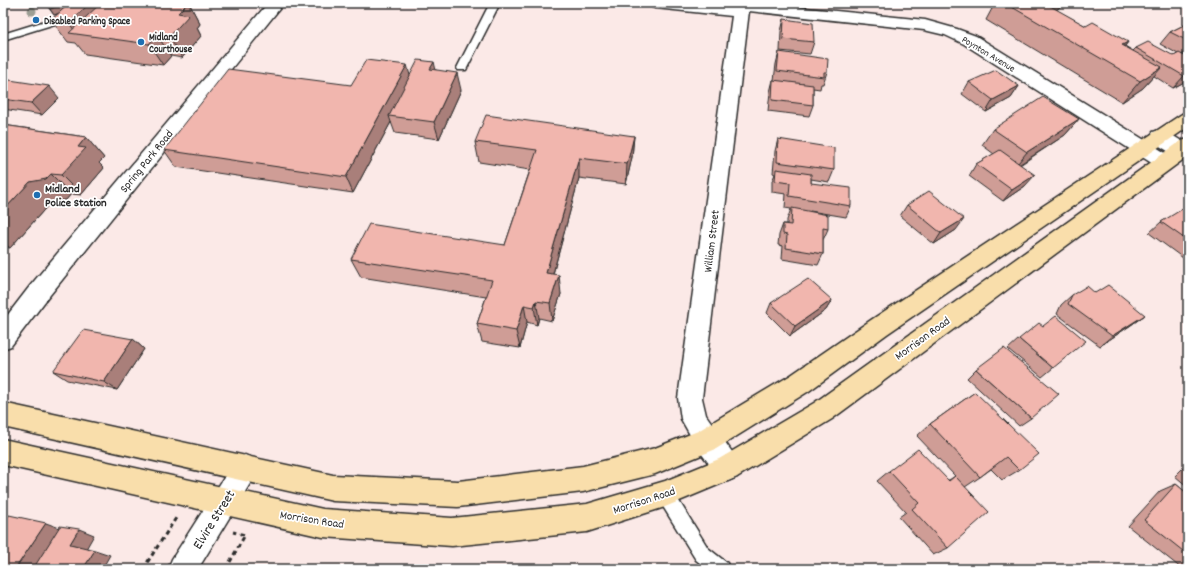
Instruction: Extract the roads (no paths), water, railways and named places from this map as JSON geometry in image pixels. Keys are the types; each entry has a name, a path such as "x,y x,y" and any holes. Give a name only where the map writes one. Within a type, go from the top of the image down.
{"main road":[{"path":"3,415 333,488 458,494 583,479 655,461 707,440 800,383 879,327 1188,118"},
{"name":"Morrison Road","path":"3,452 323,523 452,532 587,518 665,494 728,468 823,411 1181,153"}],"street":[{"name":"Spring Park Road","path":"3,339 38,293 276,3"},
{"name":"Poynton Avenue","path":"655,3 741,7 925,25 951,32 970,40 1152,143 1181,153"},
{"name":"William Street","path":"728,468 707,440 694,419 690,398 741,7"},
{"name":"Elvire Street","path":"182,569 223,501 245,468"}],"lane":[{"path":"462,68 495,3"},
{"path":"3,37 78,13"},
{"path":"665,494 702,554 721,569"}],"place":[{"name":"Disabled Parking Space","path":"36,20"},
{"name":"Midland Courthouse","path":"141,42"},
{"name":"Midland Police Station","path":"37,195"}]}
